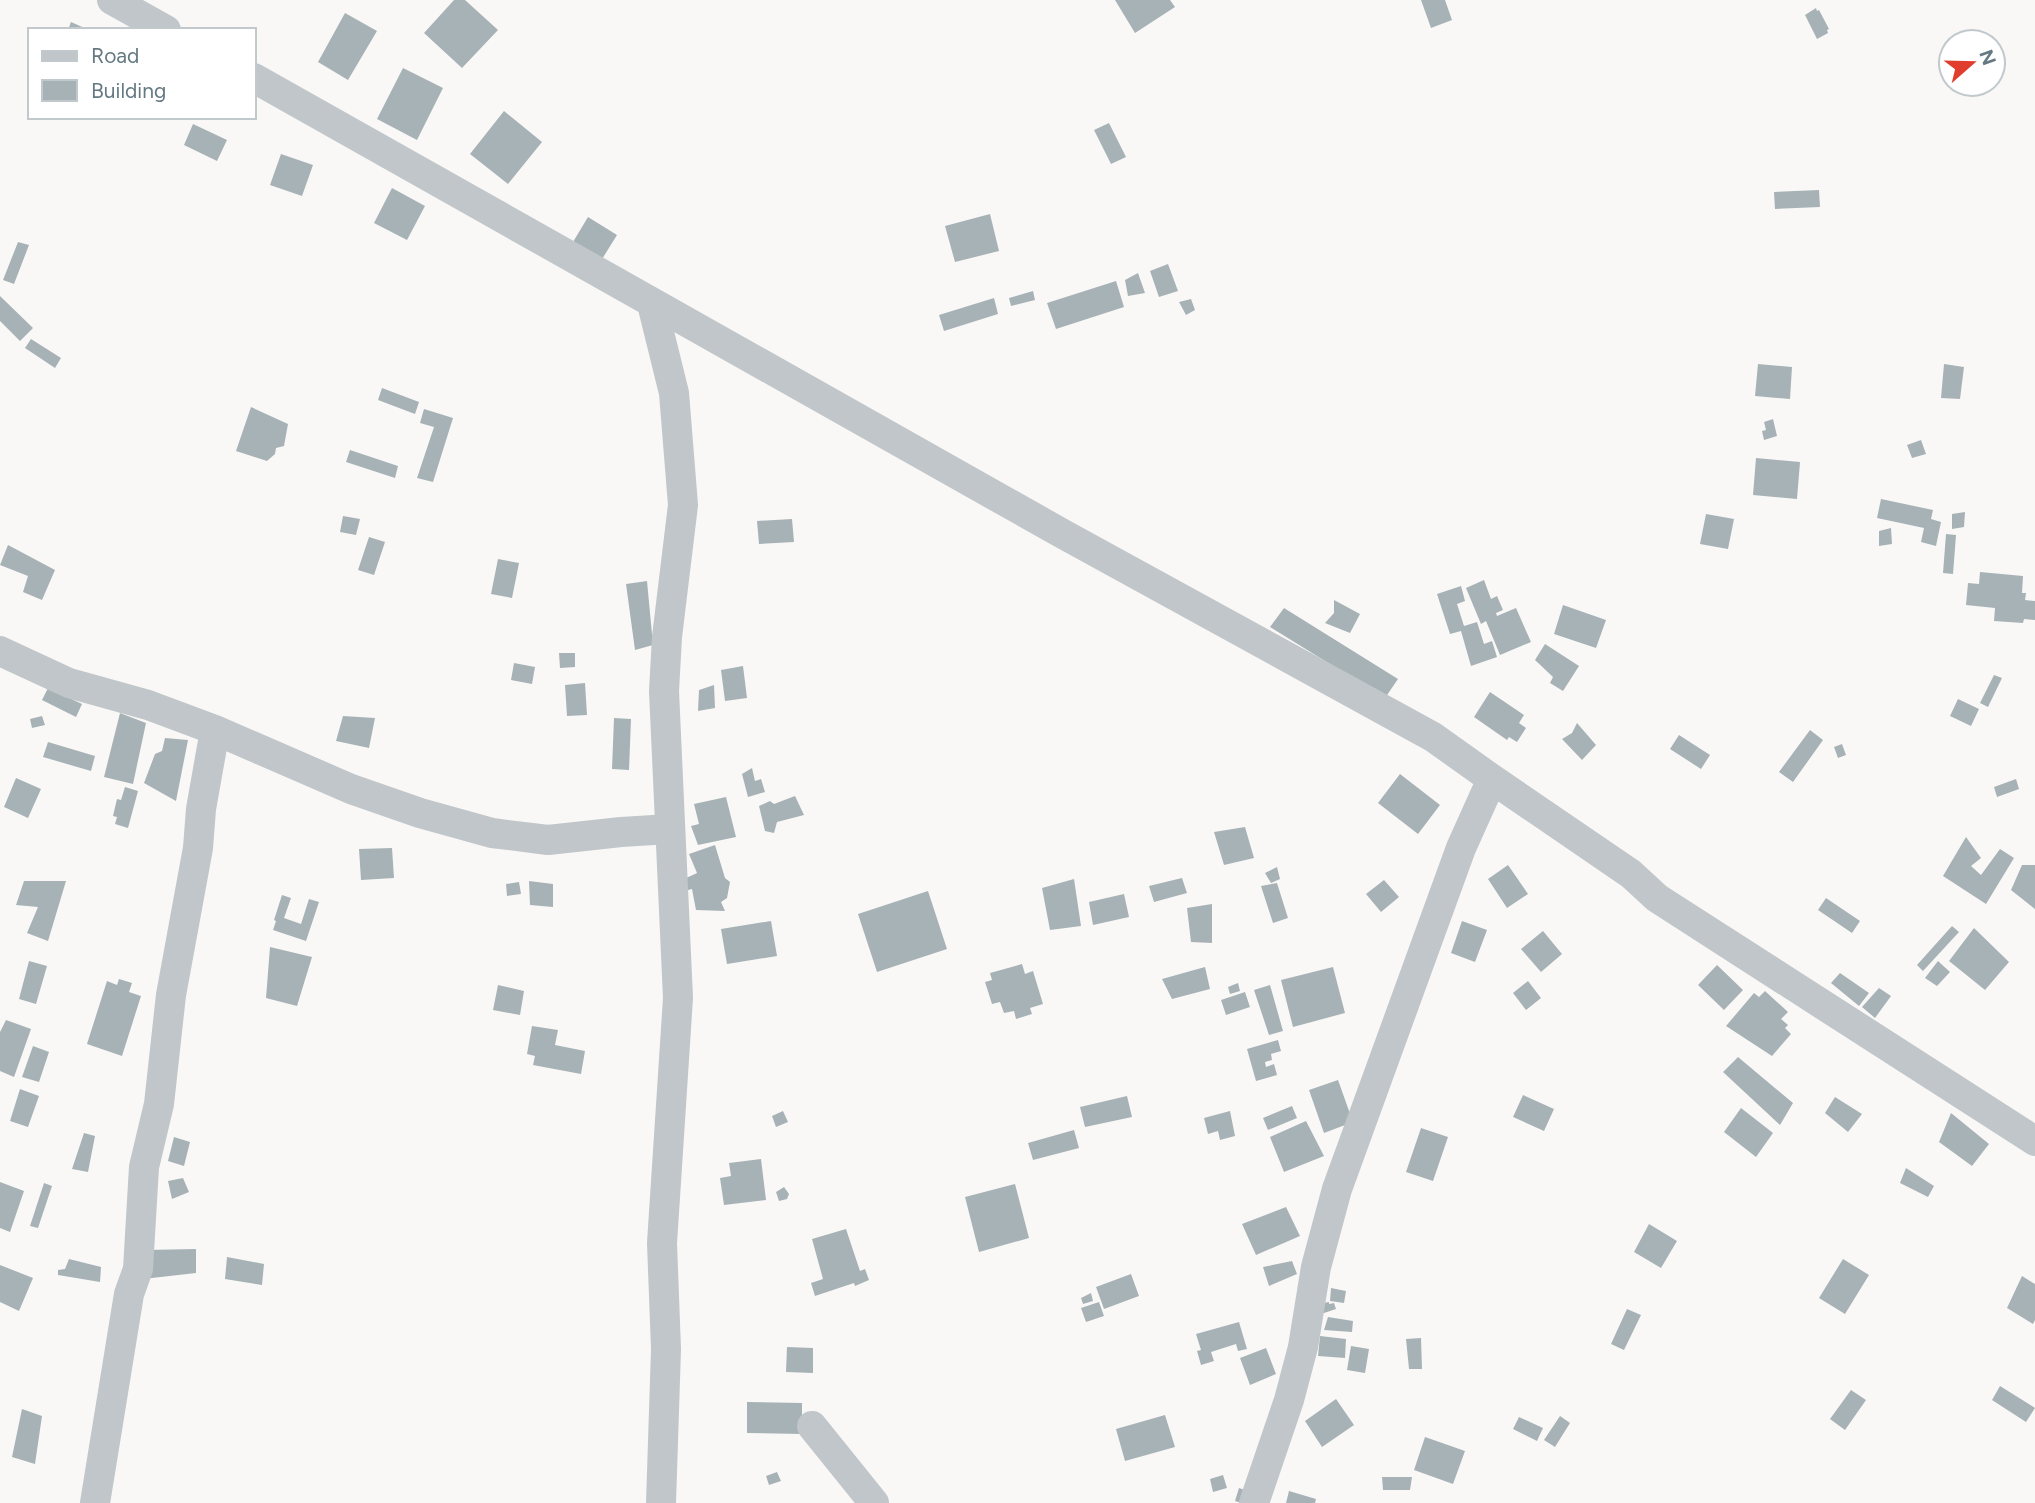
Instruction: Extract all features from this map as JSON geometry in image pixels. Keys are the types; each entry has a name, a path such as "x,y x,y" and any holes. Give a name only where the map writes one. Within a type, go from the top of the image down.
{"street":[{"path":"112,0 162,28"},
{"path":"256,79 1063,534 1433,737 1631,874 1669,906 2035,1141"},
{"path":"652,304 674,393 683,505 667,637 664,691 678,998 663,1243 666,1349 661,1503"},
{"path":"0,651 69,683 148,705 215,730 351,789 420,813 492,833 548,840 670,829"},
{"path":"95,1503 129,1294 138,1269 144,1167 159,1104 171,995 198,848 201,809 215,730"},
{"path":"1254,1503 1299,1360 1316,1267 1337,1189 1461,848 1492,779"},
{"path":"812,1426 874,1503"}],"building":[{"path":"454,0 465,0 498,30 462,68 424,33"},
{"path":"1115,0 1170,0 1175,7 1135,33"},
{"path":"1421,0 1445,0 1452,20 1431,28"},
{"path":"1816,8 1829,29 1828,33 1817,39 1805,15"},
{"path":"345,13 377,31 348,80 318,62"},
{"path":"71,22 84,28 69,28"},
{"path":"403,68 443,88 417,140 377,119"},
{"path":"504,111 542,142 508,184 470,154"},
{"path":"1109,123 1126,157 1111,164 1094,130"},
{"path":"193,124 227,140 217,161 184,145"},
{"path":"281,154 313,165 302,196 270,185"},
{"path":"392,188 425,206 407,240 374,223"},
{"path":"1819,190 1820,207 1775,209 1774,192"},
{"path":"990,214 999,251 955,262 945,226"},
{"path":"588,217 617,235 599,264 570,247"},
{"path":"18,242 29,245 14,284 3,280"},
{"path":"1168,264 1178,291 1159,297 1150,271"},
{"path":"1138,273 1145,293 1128,296 1125,280"},
{"path":"1116,281 1124,307 1056,329 1047,303"},
{"path":"1033,291 1035,300 1011,306 1009,298"},
{"path":"0,296 33,328 20,341 0,321"},
{"path":"994,298 998,314 944,331 939,315"},
{"path":"1191,299 1195,310 1186,315 1179,302"},
{"path":"31,339 61,358 55,368 25,348"},
{"path":"1758,364 1792,367 1790,399 1755,396"},
{"path":"1944,364 1964,367 1960,399 1941,398"},
{"path":"382,388 419,402 415,414 378,400"},
{"path":"251,407 288,424 284,446 276,448 275,454 267,461 236,451"},
{"path":"424,409 453,418 433,482 417,478 434,427 420,423"},
{"path":"1773,419 1777,436 1764,440 1764,422"},
{"path":"1921,440 1926,454 1912,458 1907,445"},
{"path":"350,450 398,466 395,478 346,462"},
{"path":"1756,458 1800,462 1797,499 1753,495"},
{"path":"1881,499 1933,510 1931,519 1941,522 1936,546 1921,542 1924,528 1877,518"},
{"path":"1965,512 1964,527 1952,529 1952,514"},
{"path":"1706,514 1734,519 1728,549 1700,544"},
{"path":"343,516 360,519 356,535 340,532"},
{"path":"792,519 794,542 759,544 757,521"},
{"path":"1891,528 1892,544 1879,546 1879,531"},
{"path":"1946,534 1956,535 1953,574 1943,573"},
{"path":"369,537 385,542 374,575 358,570"},
{"path":"8,545 55,570 42,600 23,592 28,576 0,565"},
{"path":"498,559 519,563 512,598 491,594"},
{"path":"1980,572 2023,576 2022,593 2026,593 2025,600 2035,601 2035,620 2024,619 2023,623 1994,621 1995,608 1966,605 1968,583 1979,584"},
{"path":"1484,580 1491,599 1497,596 1503,610 1496,613 1497,616 1516,608 1531,642 1500,655 1486,621 1481,624 1466,588"},
{"path":"647,581 653,645 635,650 626,584"},
{"path":"1461,586 1465,601 1457,604 1464,626 1477,622 1484,644 1492,641 1497,657 1471,666 1461,631 1450,634 1437,594"},
{"path":"1334,600 1360,614 1350,633 1325,623 1334,613"},
{"path":"1563,605 1606,620 1596,648 1554,634"},
{"path":"1284,608 1398,679 1385,698 1270,627"},
{"path":"1545,644 1579,666 1563,691 1550,683 1553,677 1535,660"},
{"path":"559,653 575,653 575,667 560,668"},
{"path":"514,663 535,667 532,684 511,680"},
{"path":"743,666 747,698 725,701 721,670"},
{"path":"1994,675 2002,678 1988,707 1980,703"},
{"path":"585,683 587,715 567,716 565,685"},
{"path":"714,685 715,708 698,711 699,690"},
{"path":"48,688 82,704 76,717 42,700"},
{"path":"1490,692 1524,715 1519,723 1526,728 1517,742 1509,737 1507,740 1474,717"},
{"path":"1958,699 1979,709 1971,726 1950,716"},
{"path":"120,713 146,723 133,784 104,777"},
{"path":"42,716 45,725 32,728 30,719"},
{"path":"343,716 375,718 369,748 336,741"},
{"path":"614,718 631,719 629,770 612,769"},
{"path":"1577,723 1596,745 1582,760 1562,739 1572,733"},
{"path":"1810,730 1823,740 1793,782 1779,772"},
{"path":"1679,735 1710,755 1701,769 1670,749"},
{"path":"165,738 188,740 176,801 144,783 155,754 162,751"},
{"path":"48,742 95,756 91,771 43,757"},
{"path":"1842,744 1846,755 1838,758 1834,747"},
{"path":"752,768 755,781 761,779 765,792 748,797 742,774"},
{"path":"1400,774 1440,805 1418,834 1378,803"},
{"path":"16,778 41,789 28,818 4,807"},
{"path":"2016,779 2019,789 1997,797 1994,787"},
{"path":"125,787 138,791 128,828 115,824 117,817 113,816 117,799 121,800"},
{"path":"795,796 804,815 777,822 774,833 765,831 759,806"},
{"path":"726,797 736,837 698,845 691,826 699,824 694,804"},
{"path":"1245,827 1254,858 1224,865 1214,832"},
{"path":"1966,837 1981,858 1971,866 1981,875 2000,849 2014,858 1986,904 1943,876"},
{"path":"715,845 725,878 730,882 727,898 721,902 725,911 696,910 692,889 688,890 684,879 697,873 689,854"},
{"path":"392,848 394,878 361,880 359,849"},
{"path":"1508,865 1528,894 1507,908 1488,879"},
{"path":"2022,865 2035,865 2035,909 2011,890"},
{"path":"1277,867 1280,879 1271,883 1265,873"},
{"path":"1182,878 1187,893 1154,902 1149,886"},
{"path":"1074,879 1081,926 1050,930 1042,888"},
{"path":"1384,880 1399,897 1381,912 1366,894"},
{"path":"24,881 66,881 48,941 27,933 38,907 16,905"},
{"path":"529,881 553,884 553,907 530,905"},
{"path":"519,882 521,894 507,896 506,884"},
{"path":"1277,883 1288,918 1273,923 1261,886"},
{"path":"928,891 947,949 877,972 858,914"},
{"path":"1124,894 1129,917 1093,925 1089,902"},
{"path":"282,895 291,898 284,918 301,924 309,899 319,902 306,941 273,930"},
{"path":"1826,898 1860,921 1852,933 1818,910"},
{"path":"1212,904 1212,943 1191,942 1187,908"},
{"path":"771,921 777,956 727,964 721,929"},
{"path":"1462,921 1487,930 1475,962 1451,953"},
{"path":"1952,926 1959,932 1923,971 1917,965"},
{"path":"1974,928 2009,962 1985,990 1949,961"},
{"path":"1543,931 1562,954 1541,972 1521,949"},
{"path":"270,947 312,957 297,1006 266,998"},
{"path":"29,961 47,966 36,1004 19,999"},
{"path":"1938,961 1950,972 1937,986 1925,978"},
{"path":"1022,964 1025,974 1033,971 1043,1004 1030,1008 1032,1014 1016,1019 1014,1011 1004,1013 1000,1002 992,1004 985,982 992,980 990,973"},
{"path":"1717,965 1743,990 1724,1010 1698,985"},
{"path":"1205,967 1210,989 1172,999 1162,979"},
{"path":"1333,967 1345,1013 1293,1027 1281,980"},
{"path":"1840,973 1869,993 1859,1006 1831,983"},
{"path":"119,979 132,983 129,992 141,996 122,1056 87,1044 107,981 117,985"},
{"path":"1528,981 1541,998 1526,1010 1513,993"},
{"path":"1238,983 1240,991 1230,994 1228,987"},
{"path":"498,985 524,991 520,1015 493,1010"},
{"path":"1270,985 1283,1031 1269,1035 1254,990"},
{"path":"1879,988 1891,996 1875,1018 1862,1007"},
{"path":"1765,991 1788,1012 1781,1019 1788,1025 1785,1028 1791,1034 1772,1056 1726,1026 1754,993 1759,997"},
{"path":"1245,992 1250,1007 1226,1015 1221,1000"},
{"path":"6,1020 31,1029 14,1077 0,1071 0,1032"},
{"path":"532,1026 558,1030 555,1045 585,1051 581,1074 533,1065 535,1056 527,1054"},
{"path":"1278,1040 1281,1051 1271,1054 1272,1060 1265,1062 1266,1067 1274,1064 1277,1075 1256,1081 1247,1049"},
{"path":"33,1046 49,1052 39,1082 22,1077"},
{"path":"1738,1057 1793,1103 1780,1125 1723,1072"},
{"path":"1338,1080 1353,1122 1324,1133 1309,1090"},
{"path":"20,1089 39,1096 28,1127 10,1121"},
{"path":"1523,1095 1554,1109 1544,1131 1513,1117"},
{"path":"1127,1096 1132,1117 1085,1127 1080,1107"},
{"path":"1835,1097 1862,1114 1848,1132 1825,1113"},
{"path":"1292,1106 1297,1118 1268,1130 1263,1118"},
{"path":"1741,1108 1773,1133 1756,1157 1724,1132"},
{"path":"783,1111 788,1122 776,1127 772,1116"},
{"path":"1230,1111 1235,1136 1220,1140 1218,1131 1208,1134 1204,1118"},
{"path":"1951,1113 1989,1144 1972,1166 1939,1142"},
{"path":"1306,1121 1324,1156 1284,1172 1270,1137"},
{"path":"1421,1128 1448,1137 1433,1181 1406,1172"},
{"path":"1074,1130 1079,1148 1033,1160 1028,1143"},
{"path":"84,1133 95,1136 88,1172 72,1169"},
{"path":"174,1137 190,1142 184,1166 168,1161"},
{"path":"761,1159 766,1200 724,1205 720,1178 731,1176 729,1163"},
{"path":"1906,1168 1934,1186 1928,1197 1900,1183"},
{"path":"183,1178 189,1192 172,1199 168,1181"},
{"path":"0,1182 24,1191 10,1232 0,1228"},
{"path":"44,1183 52,1186 38,1228 30,1226"},
{"path":"1015,1184 1029,1238 979,1252 965,1197"},
{"path":"784,1187 789,1194 787,1199 779,1201 776,1192"},
{"path":"1286,1207 1300,1236 1256,1255 1242,1224"},
{"path":"1649,1224 1677,1241 1661,1268 1634,1252"},
{"path":"846,1229 860,1271 865,1269 869,1280 815,1296 811,1283 823,1279 812,1239"},
{"path":"196,1249 196,1273 143,1279 145,1250"},
{"path":"227,1257 264,1264 262,1285 225,1279"},
{"path":"69,1259 101,1267 100,1282 58,1275 58,1270 65,1269"},
{"path":"1843,1259 1869,1275 1845,1314 1819,1298"},
{"path":"1292,1261 1297,1274 1269,1286 1263,1267"},
{"path":"0,1265 33,1278 19,1311 0,1302"},
{"path":"1131,1274 1139,1296 1104,1309 1096,1287"},
{"path":"2022,1276 2035,1284 2033,1324 2007,1308"},
{"path":"1331,1288 1346,1291 1344,1303 1330,1301"},
{"path":"1091,1293 1093,1301 1083,1304 1081,1298"},
{"path":"1099,1302 1104,1316 1086,1322 1081,1308"},
{"path":"1323,1303 1334,1303 1336,1309 1321,1314"},
{"path":"1627,1309 1641,1315 1624,1350 1611,1344"},
{"path":"1328,1317 1353,1321 1352,1332 1324,1330"},
{"path":"1239,1322 1247,1349 1238,1351 1236,1344 1211,1352 1214,1361 1201,1365 1197,1351 1201,1350 1196,1334"},
{"path":"1320,1336 1346,1339 1345,1358 1318,1356"},
{"path":"1421,1338 1422,1369 1409,1369 1406,1339"},
{"path":"1351,1346 1369,1349 1365,1373 1347,1370"},
{"path":"787,1347 813,1348 813,1373 786,1372"},
{"path":"1266,1348 1276,1374 1250,1385 1240,1358"},
{"path":"2000,1386 2035,1408 2026,1422 1992,1400"},
{"path":"1851,1390 1866,1400 1845,1430 1830,1419"},
{"path":"1336,1399 1354,1425 1322,1447 1305,1421"},
{"path":"747,1402 802,1403 802,1434 747,1433"},
{"path":"22,1409 42,1416 35,1464 12,1457"},
{"path":"1165,1415 1175,1447 1125,1461 1116,1429"},
{"path":"1560,1416 1570,1423 1555,1447 1544,1440"},
{"path":"1519,1417 1543,1428 1537,1441 1513,1429"},
{"path":"1425,1437 1465,1451 1453,1484 1414,1470"},
{"path":"777,1472 781,1481 769,1485 766,1476"},
{"path":"1223,1475 1227,1488 1213,1492 1210,1479"},
{"path":"1382,1477 1412,1477 1410,1490 1383,1490"},
{"path":"1239,1488 1253,1493 1241,1503 1235,1501"},
{"path":"1289,1491 1316,1499 1315,1503 1286,1503"}]}
